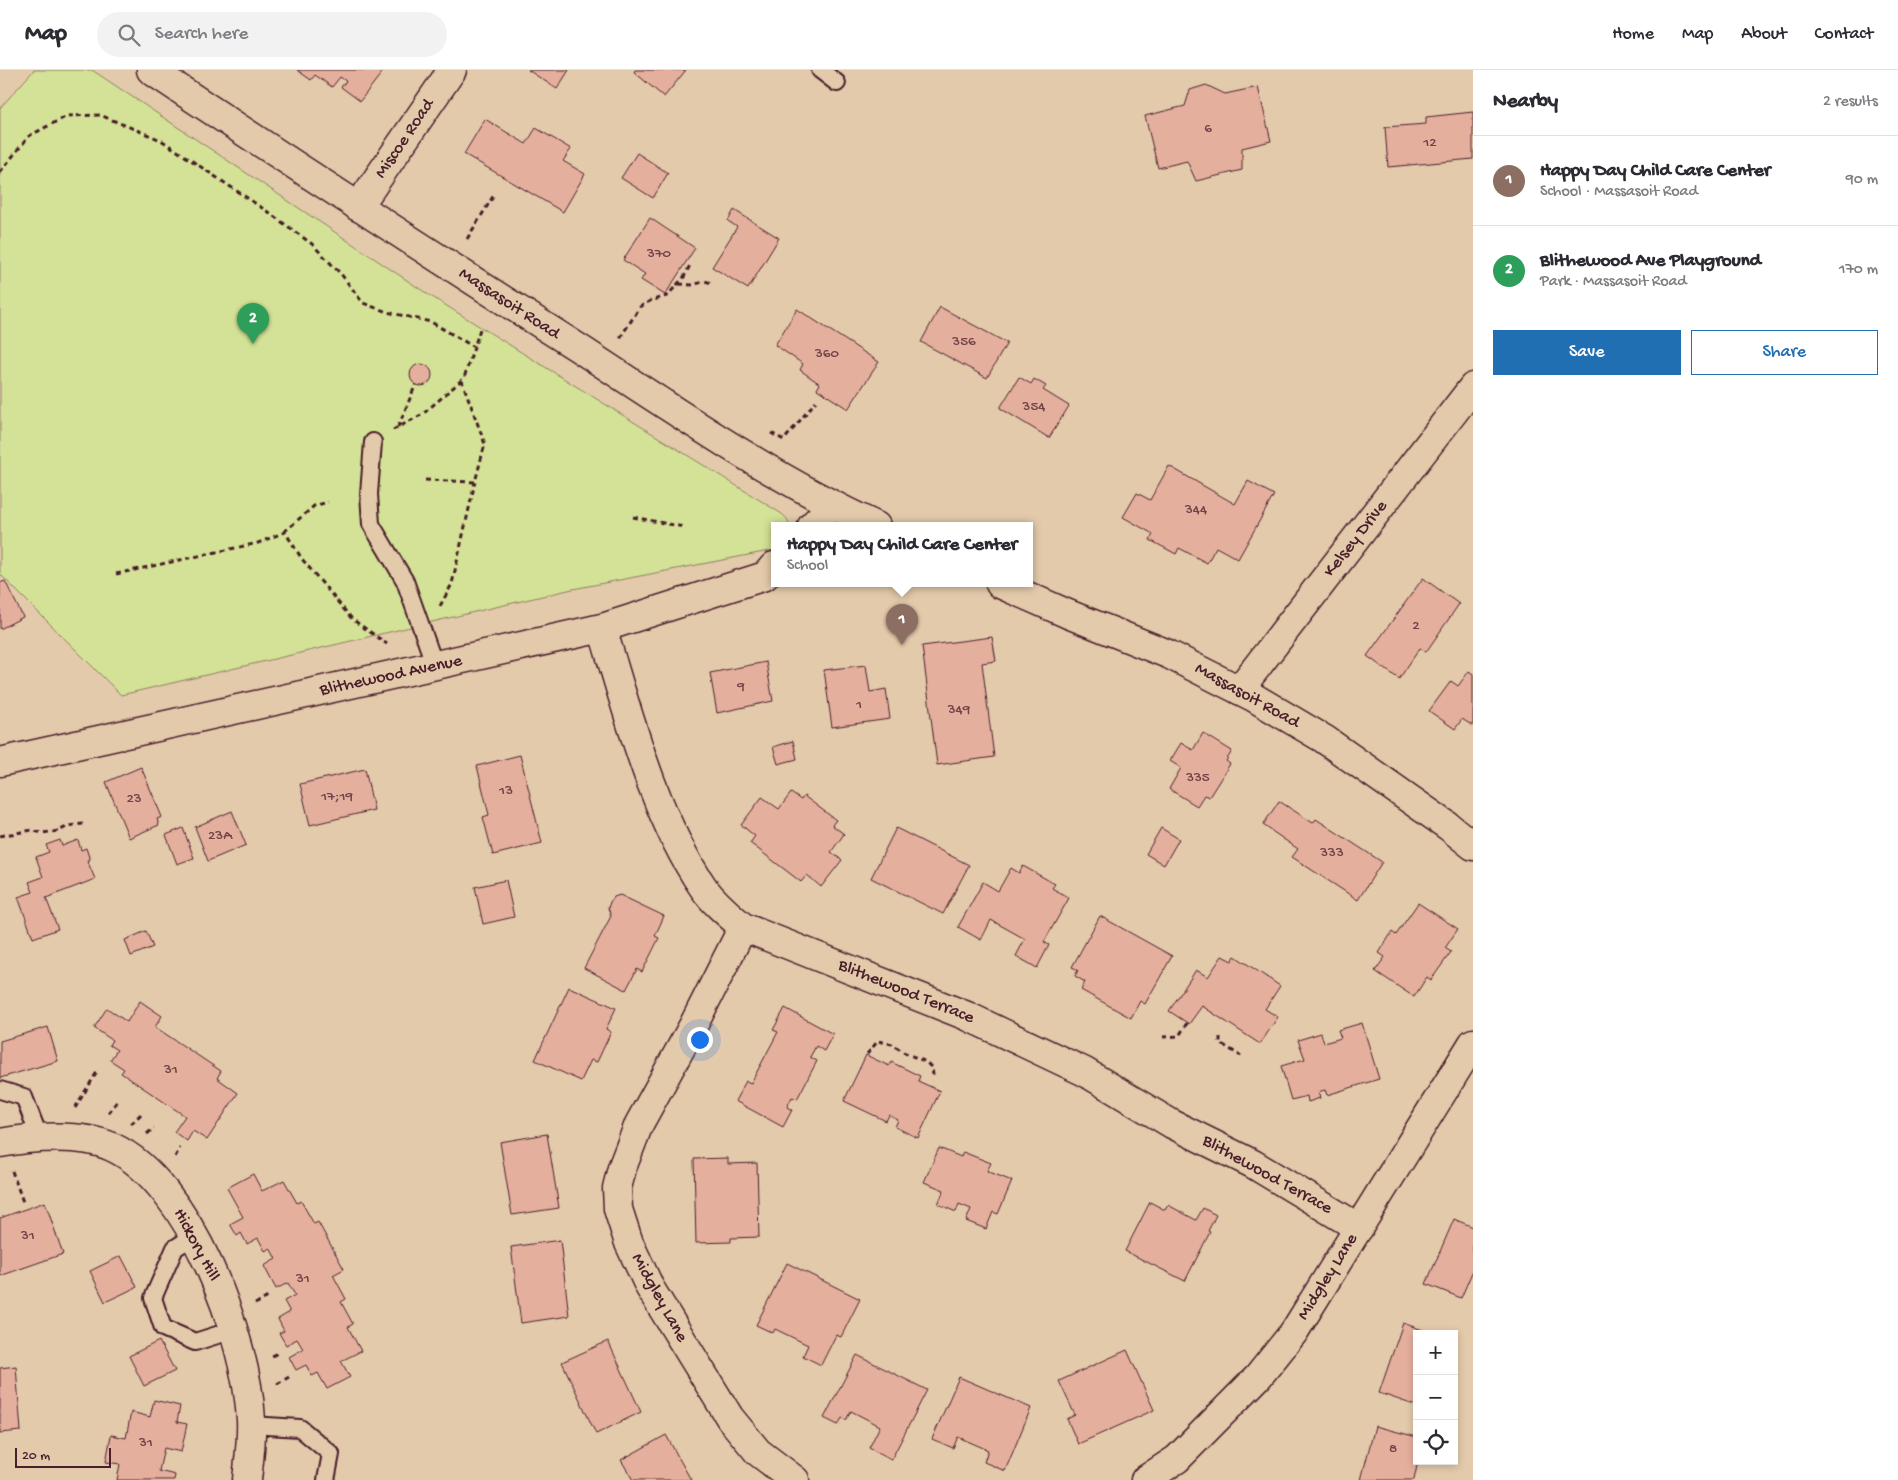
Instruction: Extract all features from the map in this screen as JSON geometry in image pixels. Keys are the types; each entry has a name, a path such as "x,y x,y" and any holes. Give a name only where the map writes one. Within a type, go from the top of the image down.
{"street":[{"name":"Massasoit Road","path":"150,70 358,207 741,453 832,506 867,522"},
{"name":"Miscoe Road","path":"358,207 452,70"},
{"name":"Kelsey Drive","path":"1239,690 1473,387"},
{"path":"816,522 832,506"},
{"name":"Blithewood Avenue","path":"0,762 602,628 765,576 771,569"},
{"name":"Massasoit Road","path":"1007,587 1168,654 1239,690 1324,739 1448,826 1473,846"},
{"name":"Blithewood Terrace","path":"602,628 636,740 671,828 703,887 723,910 743,926 967,1016 1085,1072 1172,1124 1253,1164 1359,1228"},
{"name":"Midgley Lane","path":"743,926 693,1026 639,1124 622,1168 617,1188 618,1209 629,1243 650,1288 730,1418 758,1452 795,1480"},
{"name":"Midgley Lane","path":"1145,1480 1177,1459 1258,1377 1294,1332 1473,1043"},
{"name":"Hickory Hill","path":"0,1143 40,1139 92,1140 112,1147 137,1161 169,1195 194,1236 218,1286 240,1353 251,1425 247,1480"}],"lane":[{"path":"820,70 837,83"},
{"path":"373,442 369,494 371,524 405,581 435,666"},
{"path":"0,1090 24,1097 40,1139"},
{"path":"194,1236 175,1248 153,1298 163,1328 195,1342 232,1330"},
{"path":"251,1425 300,1428 331,1454 326,1480"}],"path":[{"path":"0,172 29,136 67,116 100,115 161,140 268,212 312,244 341,274 363,303 386,312 431,322 474,347"},
{"path":"467,239 494,195"},
{"path":"619,338 640,307 650,300 667,296 678,284 690,264"},
{"path":"678,284 693,284 705,281 711,283"},
{"path":"373,442 423,414 462,381 480,329"},
{"path":"424,636 452,584 485,444 462,381"},
{"path":"397,428 416,384"},
{"path":"768,431 784,440 816,401"},
{"path":"425,480 475,482"},
{"path":"116,574 258,543 285,532 314,506 328,502"},
{"path":"633,517 684,527"},
{"path":"285,532 302,559 352,619 386,644"},
{"path":"0,836 32,830 42,833 58,831 68,826 83,824"},
{"path":"1163,1037 1179,1036 1187,1023"},
{"path":"1220,1037 1220,1043 1240,1056"},
{"path":"867,1054 878,1041 886,1042 926,1062 932,1068 933,1075"},
{"path":"75,1109 96,1072"},
{"path":"105,1118 120,1098"},
{"path":"127,1128 141,1114"},
{"path":"12,1170 23,1202"},
{"path":"248,1308 270,1296"},
{"path":"273,1385 289,1377"}],"green space":[{"path":"34,70 92,70 429,295 782,514 788,522 771,522 771,551 568,590 121,695 0,574 0,108"}],"building":[{"path":"297,70 384,70 360,101 341,87 346,81 340,77 332,87 315,75 311,80"},
{"path":"528,70 569,70 557,89"},
{"path":"635,70 686,70 664,97 634,72"},
{"path":"1206,85 1225,94 1258,87 1271,141 1242,148 1242,170 1196,181 1187,161 1158,168 1145,116 1185,106 1190,90"},
{"path":"1473,112 1473,159 1388,167 1385,127 1426,124 1426,117"},
{"path":"485,119 526,144 536,128 571,149 563,161 585,174 563,212 464,154"},
{"path":"637,153 668,173 653,198 621,178"},
{"path":"734,210 779,238 748,289 712,267 737,227 728,221"},
{"path":"650,218 695,248 665,295 641,280 645,274 623,260"},
{"path":"940,307 1007,343 987,378 921,342"},
{"path":"797,309 879,362 848,409 817,389 820,384 800,370 803,364 775,345"},
{"path":"421,364 429,367 432,375 429,383 421,386 413,383 410,375 413,367"},
{"path":"1019,377 1031,384 1034,379 1046,386 1043,390 1069,406 1049,438 1000,408"},
{"path":"1169,466 1235,504 1248,481 1274,495 1238,559 1216,547 1207,563 1179,548 1176,554 1150,540 1153,534 1123,517 1137,493 1150,500"},
{"path":"1423,578 1459,604 1426,652 1420,648 1399,679 1367,656"},
{"path":"5,581 23,617 0,629 0,583"},
{"path":"992,637 996,661 982,663 994,757 937,765 922,646"},
{"path":"766,662 773,701 717,713 710,673"},
{"path":"866,665 870,692 886,689 890,719 832,727 824,670"},
{"path":"1469,671 1473,674 1473,726 1462,719 1455,729 1429,711 1451,681 1458,686"},
{"path":"1203,733 1232,751 1226,761 1230,764 1209,797 1204,795 1197,806 1169,789 1181,768 1170,761 1181,743 1193,750"},
{"path":"793,741 797,759 778,764 773,747"},
{"path":"520,755 542,843 493,855 483,817 489,815 477,766"},
{"path":"141,767 162,817 157,819 159,825 129,838 106,782"},
{"path":"365,769 374,810 310,825 300,784"},
{"path":"791,793 801,800 804,796 836,820 832,825 844,834 831,852 842,860 821,887 807,875 801,882 750,843 755,836 741,825 762,797 779,809"},
{"path":"1279,801 1313,823 1316,819 1382,862 1358,900 1292,857 1298,849 1263,825"},
{"path":"232,811 246,845 208,861 195,827"},
{"path":"183,828 194,858 177,864 166,835"},
{"path":"896,828 969,865 943,914 871,878"},
{"path":"1161,828 1179,839 1164,865 1146,854"},
{"path":"60,840 62,846 78,840 81,850 86,848 90,860 87,860 95,879 46,898 58,929 33,938 18,897 33,892 29,882 43,877 36,857 49,852 46,845"},
{"path":"1023,866 1055,884 1052,888 1069,898 1044,942 1049,945 1037,968 1016,956 1025,939 991,920 981,940 958,927 983,882 998,891 1011,868 1019,873"},
{"path":"506,880 514,917 483,924 475,887"},
{"path":"620,895 664,916 655,936 659,938 642,972 637,969 626,990 584,968 611,916 608,908 610,902 614,897"},
{"path":"1418,903 1458,929 1445,948 1451,952 1431,980 1427,977 1414,997 1375,971 1385,957 1379,953 1392,932 1396,935"},
{"path":"1100,916 1172,956 1145,1004 1140,1001 1131,1018 1081,990 1085,982 1075,976 1078,970 1072,967"},
{"path":"146,931 153,947 131,956 125,940"},
{"path":"1222,956 1232,961 1235,956 1280,986 1265,1009 1278,1017 1260,1044 1202,1006 1189,1024 1169,1011 1196,970 1208,977"},
{"path":"569,987 616,1008 606,1029 611,1032 597,1062 591,1060 581,1081 535,1060"},
{"path":"140,1001 162,1016 155,1027 221,1071 217,1078 238,1093 207,1140 193,1131 187,1141 174,1132 185,1116 121,1073 124,1069 110,1060 117,1050 109,1045 112,1040 94,1028 107,1008 127,1022"},
{"path":"785,1008 833,1034 824,1051 816,1046 810,1057 817,1061 797,1099 792,1097 787,1107 792,1110 783,1127 735,1101 746,1081 751,1083 778,1032 773,1030"},
{"path":"1362,1023 1379,1079 1327,1095 1325,1090 1318,1092 1320,1098 1308,1102 1307,1096 1291,1100 1281,1066 1305,1059 1298,1040 1321,1033 1324,1043 1341,1038 1338,1030"},
{"path":"48,1027 58,1061 0,1078 0,1041"},
{"path":"866,1055 889,1066 891,1062 920,1076 918,1081 940,1091 918,1138 895,1127 898,1120 889,1115 886,1121 844,1101"},
{"path":"547,1134 559,1208 512,1215 500,1142"},
{"path":"939,1148 961,1157 963,1152 991,1163 987,1171 1012,1181 998,1214 993,1212 986,1229 966,1221 971,1209 959,1204 956,1212 938,1204 944,1190 924,1182"},
{"path":"728,1158 728,1164 757,1163 759,1237 731,1238 731,1242 696,1243 694,1159"},
{"path":"253,1174 262,1191 284,1180 297,1203 301,1201 314,1224 318,1222 344,1269 333,1275 346,1299 341,1302 353,1324 348,1327 361,1351 341,1361 350,1377 327,1389 318,1373 312,1376 306,1365 296,1370 289,1357 303,1349 297,1339 286,1345 279,1333 284,1331 278,1319 290,1312 284,1301 295,1295 288,1283 276,1289 264,1266 276,1259 270,1248 265,1251 258,1238 247,1244 241,1233 237,1236 230,1224 243,1217 227,1188"},
{"path":"45,1202 63,1254 0,1276 0,1218"},
{"path":"1150,1202 1165,1210 1168,1205 1196,1220 1203,1208 1216,1215 1208,1231 1210,1232 1185,1281 1125,1251"},
{"path":"1454,1219 1473,1227 1473,1270 1461,1298 1426,1284"},
{"path":"560,1240 569,1316 521,1323 511,1247"},
{"path":"121,1256 137,1287 105,1302 90,1271"},
{"path":"787,1263 860,1299 841,1337 836,1335 821,1365 803,1356 808,1345 775,1329 773,1333 756,1325"},
{"path":"1403,1323 1423,1330 1413,1330 1413,1405 1379,1393"},
{"path":"159,1341 175,1371 144,1386 129,1356"},
{"path":"608,1341 641,1412 596,1434 562,1362"},
{"path":"1127,1350 1154,1410 1078,1444 1067,1419 1075,1415 1059,1381"},
{"path":"857,1355 927,1390 891,1460 869,1448 880,1426 851,1411 846,1420 842,1418 838,1425 824,1418"},
{"path":"16,1366 21,1431 0,1433 0,1368"},
{"path":"959,1377 1031,1408 1005,1471 984,1462 988,1450 958,1437 953,1448 932,1439"},
{"path":"154,1400 180,1406 177,1422 187,1424 181,1452 164,1448 159,1471 175,1475 174,1480 117,1480 120,1464 106,1462 111,1435 126,1438 131,1412 150,1417"},
{"path":"1375,1426 1413,1436 1413,1465 1417,1465 1414,1480 1361,1480"},
{"path":"666,1435 691,1480 633,1480 621,1460"}],"place":[{"name":"Blithewood Ave Playground","path":"253,344"},
{"name":"Happy Day Child Care Center","path":"902,645"}]}
